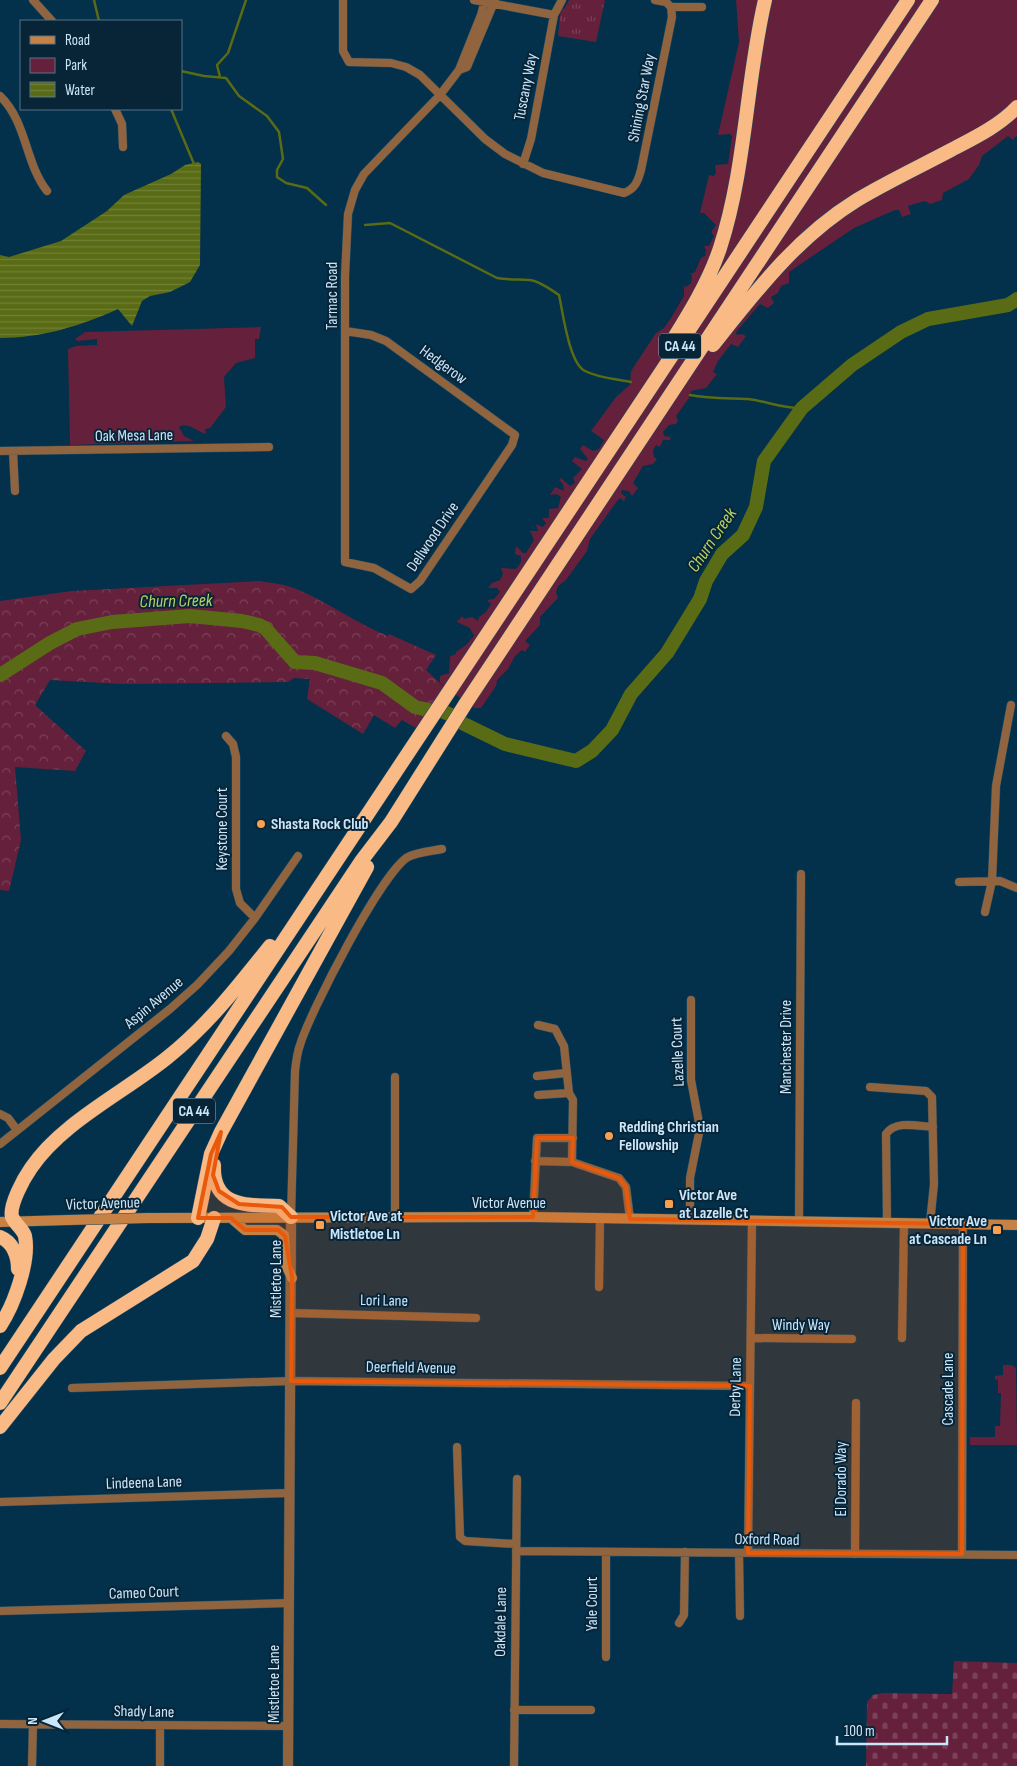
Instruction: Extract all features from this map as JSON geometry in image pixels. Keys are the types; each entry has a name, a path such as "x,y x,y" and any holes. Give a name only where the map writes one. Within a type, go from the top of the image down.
{"highway":[{"path":"636,408 659,363 701,292 720,249 732,199 764,0"},
{"name":"CA 44","path":"0,1368 450,692 636,408 680,346 900,7 908,0"},
{"name":"CA 44","path":"0,1403 362,860 391,822 466,703 932,0"},
{"path":"679,383 704,357 771,273 822,225 858,200 975,138 1017,107"},
{"path":"198,1218 211,1154 221,1132 338,918 385,838 391,822"},
{"path":"0,1326 14,1298 23,1266 25,1236 14,1222 12,1212 22,1183 49,1146 182,1045 229,998 291,921 305,908"},
{"path":"221,1132 213,1175 219,1191 239,1204 282,1207 291,1217"},
{"path":"0,1427 54,1359 81,1331 192,1261 207,1239 214,1218"},
{"path":"0,1237 11,1245 18,1265 12,1290 0,1319"}],"main road":[{"name":"Victor Avenue","path":"0,1222 148,1218 395,1217 600,1218 1017,1225"},
{"path":"231,1218 245,1230 277,1230 284,1235 288,1272 292,1278"}],"street":[{"path":"33,0 51,20"},
{"path":"343,0 343,51 348,62 391,64 406,67 420,75 485,139 505,154 523,164"},
{"path":"474,0 495,1 554,15"},
{"name":"Tuscany Way","path":"523,164 531,139 554,15 562,0"},
{"path":"655,0 666,2 671,7 702,7"},
{"name":"Tarmac Road","path":"345,562 346,223 355,190 372,164 440,96 459,70 485,1"},
{"name":"Tarmac Road","path":"459,70 467,66 495,1"},
{"name":"Shining Star Way","path":"523,164 542,173 599,186 615,192 630,191 637,184 672,17 671,7"},
{"path":"0,96 13,113 36,177 47,191"},
{"path":"115,110 122,124 122,147"},
{"name":"Hedgerow","path":"345,331 371,335 386,341 513,433 515,438"},
{"name":"Dellwood Drive","path":"345,562 374,568 406,588 414,588 515,438"},
{"name":"Oak Mesa Lane","path":"0,451 269,447"},
{"path":"13,451 15,491"},
{"path":"986,912 992,881 996,786 1011,706"},
{"name":"Keystone Court","path":"226,736 233,744 236,757 236,889 240,903 255,918"},
{"name":"Mistletoe Lane","path":"288,1766 291,1217 297,1053 320,996 390,876 409,856 442,849"},
{"name":"Aspin Avenue","path":"0,1144 175,1005 229,951 255,918 298,856"},
{"name":"Manchester Drive","path":"799,1221 801,874"},
{"path":"959,882 1000,881 1017,888"},
{"name":"Lazelle Court","path":"690,1220 691,1169 698,1147 700,1128 691,1080 691,1000"},
{"path":"538,1025 555,1029 564,1046 569,1094 573,1100 572,1162"},
{"path":"537,1076 566,1073"},
{"path":"395,1078 395,1217"},
{"path":"870,1087 926,1091 932,1098 934,1184 930,1223"},
{"path":"538,1095 569,1094"},
{"path":"0,1114 8,1118 18,1130"},
{"path":"887,1222 886,1134 890,1129 899,1125 933,1127"},
{"path":"534,1218 537,1138 573,1138"},
{"path":"536,1161 572,1162 620,1178 626,1187 630,1219"},
{"path":"600,1218 600,1287"},
{"name":"Derby Lane","path":"748,1553 752,1220"},
{"path":"902,1338 904,1222"},
{"name":"Cascade Lane","path":"962,1554 963,1224"},
{"name":"Lori Lane","path":"291,1313 476,1318"},
{"name":"Windy Way","path":"751,1338 852,1339"},
{"name":"Deerfield Avenue","path":"72,1388 291,1381 750,1386"},
{"name":"El Dorado Way","path":"855,1554 856,1403"},
{"name":"Oxford Road","path":"457,1447 460,1537 465,1541 516,1548 606,1552 1017,1555"},
{"name":"Oakdale Lane","path":"514,1766 517,1479"},
{"name":"Lindeena Lane","path":"0,1502 290,1493"},
{"name":"Yale Court","path":"606,1552 606,1657"},
{"path":"679,1623 684,1615 685,1552"},
{"path":"739,1553 740,1616"},
{"name":"Cameo Court","path":"0,1610 289,1603"},
{"path":"514,1710 591,1710"},
{"name":"Shady Lane","path":"0,1724 289,1726"},
{"path":"32,1766 33,1724"},
{"path":"160,1726 160,1766"}],"highlighted area":[{"path":"221,1132 213,1175 219,1191 239,1204 282,1207 291,1217 533,1217 537,1138 573,1138 572,1162 619,1178 626,1187 630,1219 963,1224 962,1554 748,1553 750,1386 291,1381 292,1278 285,1236 278,1230 245,1230 231,1218 198,1218 211,1154"}],"green space":[{"path":"569,0 605,0 596,42 558,36 561,8 564,9"},
{"path":"736,0 1017,0 1017,135 1013,140 1008,136 982,156 979,165 969,179 943,193 942,200 930,204 925,201 908,206 911,214 902,217 899,210 895,210 854,228 789,272 789,283 781,286 778,293 771,297 774,303 768,308 760,304 736,332 737,335 742,334 746,336 738,347 731,344 718,361 713,372 717,374 706,388 691,391 689,398 676,416 678,421 676,424 669,425 663,432 664,436 671,437 670,440 663,440 660,447 656,445 653,450 654,457 657,459 653,464 643,466 633,483 638,488 632,496 629,491 622,490 621,493 626,497 624,501 620,498 617,501 590,539 587,551 566,580 558,586 556,592 558,598 540,617 540,625 525,641 530,645 525,652 522,650 515,656 508,669 497,680 496,686 481,708 474,708 440,683 440,676 449,673 450,656 455,655 474,636 470,628 457,622 462,616 464,619 472,617 478,621 479,617 486,612 491,604 487,600 494,599 500,592 497,588 488,588 492,583 500,580 503,574 501,568 516,569 521,562 521,556 515,554 516,546 523,553 526,553 534,540 530,531 538,531 536,524 543,527 546,523 542,518 549,518 549,509 558,508 561,497 557,494 550,495 555,487 564,491 563,484 559,480 561,478 570,486 575,483 573,478 582,469 572,461 575,457 586,461 588,459 580,449 583,445 593,451 599,449 604,440 591,431 616,397 630,385 631,371 656,333 664,328 671,318 684,296 684,286 686,287 691,283 692,275 690,274 695,272 701,258 705,256 706,250 704,246 709,246 714,236 711,232 716,225 704,213 700,213 709,175 714,176 716,173 715,165 728,164 732,136 730,134 718,135 739,42"},
{"path":"261,327 259,339 255,339 255,358 236,363 224,377 226,407 210,428 205,429 206,434 189,426 182,426 179,427 184,436 194,441 70,445 68,349 76,346 97,345 97,339 78,341 75,339 85,332"},
{"path":"260,581 294,588 376,631 388,636 389,634 436,655 426,670 444,687 416,728 402,720 395,728 374,715 363,734 307,699 310,679 294,678 288,682 123,684 50,680 35,705 86,751 75,771 15,767 21,840 9,891 0,890 0,601 72,591"},
{"path":"1003,1365 1012,1365 1016,1368 1017,1445 970,1445 970,1437 995,1437 995,1426 1000,1426 1001,1393 998,1393 998,1380 995,1379 995,1376 1003,1375"},
{"path":"954,1661 1017,1663 1017,1766 866,1766 867,1702 873,1695 883,1693 952,1694"}],"water":[{"path":"198,162 201,164 200,265 190,282 170,292 150,296 142,301 132,326 118,309 60,330 31,336 0,338 0,255 9,257 61,241 107,211 124,195 171,174 185,165"}],"waterway":[{"path":"94,0 99,20"},
{"path":"220,77 217,65 228,53 246,0"},
{"path":"182,71 226,78 239,96 267,116 279,132 283,159 277,170 277,177 286,183 307,188 326,205"},
{"path":"171,110 194,164"},
{"path":"365,225 390,223 497,278 530,280 545,286 559,295 571,348 579,366 585,371 596,375 631,382"},
{"name":"Churn Creek","path":"464,724 505,744 576,761 592,751 612,730 631,694 667,653 700,599 706,581 722,554 743,535 756,507 764,461 802,408 852,365 901,332 928,319 1008,305 1017,299"},
{"path":"690,395 748,399 802,408"},
{"name":"Churn Creek","path":"0,675 50,643 77,629 112,622 190,616 242,621 259,625 265,628 295,662 315,663 382,683 415,707 429,710"},
{"name":"Churn Creek","path":"444,712 451,715"}],"place":[{"name":"Shasta Rock Club","path":"261,824"},
{"name":"Redding Christian Fellowship","path":"609,1136"},
{"name":"Victor Ave at Lazelle Ct","path":"669,1204"},
{"name":"Victor Ave at Mistletoe Ln","path":"320,1225"},
{"name":"Victor Ave at Cascade Ln","path":"997,1230"}]}
